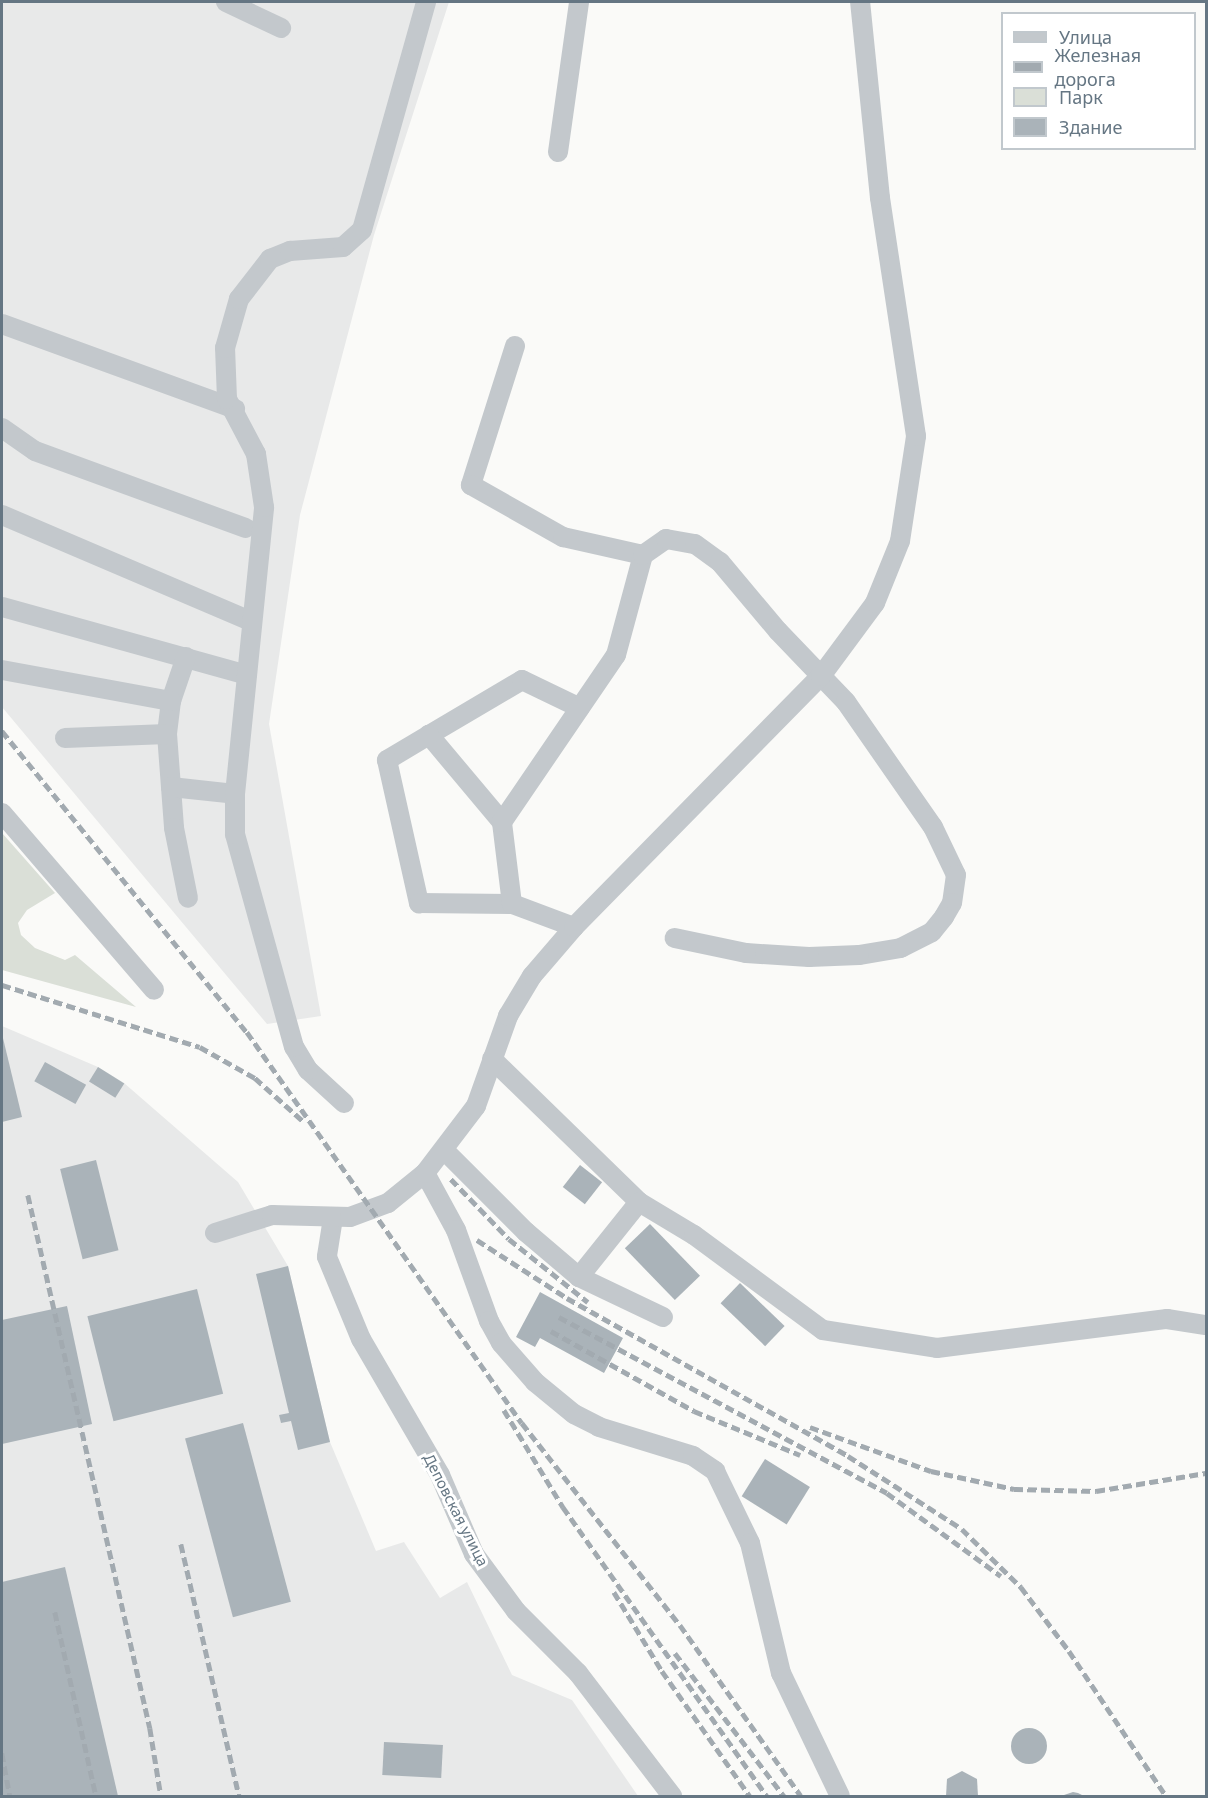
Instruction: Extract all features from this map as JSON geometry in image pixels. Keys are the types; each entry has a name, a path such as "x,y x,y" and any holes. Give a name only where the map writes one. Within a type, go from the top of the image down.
{"street":[{"path":"226,2 281,28"},
{"path":"344,1103 308,1070 294,1047 239,855 235,795 251,621 264,534 263,488 256,454 235,409 227,399 223,375 230,321 239,298 270,259 290,251 343,247 362,230 426,2"},
{"path":"558,152 579,2"},
{"path":"215,1233 272,1215 312,1214 333,1218 350,1216 388,1203 425,1173 445,1151 476,1106 508,1016 532,976 574,927 821,676 860,628 891,570 906,508 916,436 881,207 860,2"},
{"path":"2,324 235,409"},
{"path":"515,346 471,485 563,537 643,555"},
{"path":"2,428 35,451 245,528"},
{"path":"2,515 251,621"},
{"path":"502,822 616,655 643,555 666,539 695,544 720,562 852,710 945,846 956,875 948,910 932,932 916,943 860,955 760,954 675,938"},
{"path":"2,607 247,675"},
{"path":"186,657 171,702 167,734 174,828 188,898"},
{"path":"2,670 69,680 171,702"},
{"path":"574,927 512,904 419,903 387,760 522,680 580,708"},
{"path":"65,738 167,734"},
{"path":"429,735 502,822 512,904"},
{"path":"171,787 235,795"},
{"path":"2,813 154,990"},
{"path":"492,1059 639,1202 694,1235 822,1330 938,1348 1167,1319 1206,1325"},
{"path":"445,1151 526,1232 579,1277 663,1317"},
{"path":"425,1173 456,1230 489,1321 501,1343 535,1383 574,1413 599,1427 693,1456 715,1471 750,1543 780,1673 840,1797"},
{"path":"579,1277 639,1202"},
{"name":"Деповская улица","path":"333,1218 327,1257 360,1339 440,1475 474,1554 516,1611 578,1673 672,1797"}],"shaded area":[{"path":"2,2 449,2 374,235 300,515 269,724 321,1016 267,1024 2,707"},
{"path":"2,1026 98,1067 124,1083 238,1182 288,1266 330,1442 376,1551 404,1542 440,1598 467,1582 512,1675 572,1700 638,1796 2,1796"}],"green space":[{"path":"2,833 55,893 27,910 18,923 21,935 35,948 65,960 75,955 136,1007 2,970"}],"building":[{"path":"2,1034 22,1117 2,1122"},
{"path":"45,1062 86,1085 75,1104 34,1081"},
{"path":"98,1067 124,1083 115,1098 89,1081"},
{"path":"96,1160 118,1250 83,1259 60,1169"},
{"path":"580,1165 602,1182 585,1204 563,1187"},
{"path":"650,1224 700,1276 675,1300 625,1248"},
{"path":"288,1266 330,1442 298,1450 291,1421 281,1423 279,1415 289,1413 256,1274"},
{"path":"740,1283 785,1326 765,1346 721,1303"},
{"path":"197,1289 223,1394 113,1421 87,1316"},
{"path":"540,1292 623,1338 604,1373 540,1338 535,1347 516,1337"},
{"path":"67,1306 92,1424 2,1444 2,1320"},
{"path":"243,1423 291,1602 233,1617 185,1439"},
{"path":"765,1459 810,1487 787,1524 742,1496"},
{"path":"65,1567 118,1796 2,1796 2,1582"},
{"path":"1029,1728 1041,1734 1047,1746 1041,1758 1029,1764 1017,1758 1011,1746 1017,1734"},
{"path":"384,1742 443,1745 441,1778 382,1775"},
{"path":"962,1771 977,1779 978,1796 946,1796 947,1779"},
{"path":"1073,1792 1084,1796 1061,1796"}],"railway":[{"path":"2,731 247,1032 522,1423 680,1625 801,1796"},
{"path":"2,985 200,1047 255,1078 303,1121"},
{"path":"451,1179 509,1239 588,1302"},
{"path":"28,1195 150,1728 161,1796"},
{"path":"477,1240 567,1298 848,1456 962,1529 1021,1587 1069,1651 1166,1796"},
{"path":"559,1317 887,1493 1001,1576"},
{"path":"551,1331 694,1411 800,1455"},
{"path":"504,1410 563,1507 767,1796"},
{"path":"810,1427 931,1471 1014,1489 1096,1491 1206,1473"},
{"path":"181,1544 239,1796"},
{"path":"614,1592 662,1671 750,1796"},
{"path":"55,1612 96,1796"},
{"path":"675,1653 784,1796"},
{"path":"2,1753 10,1796"}]}
